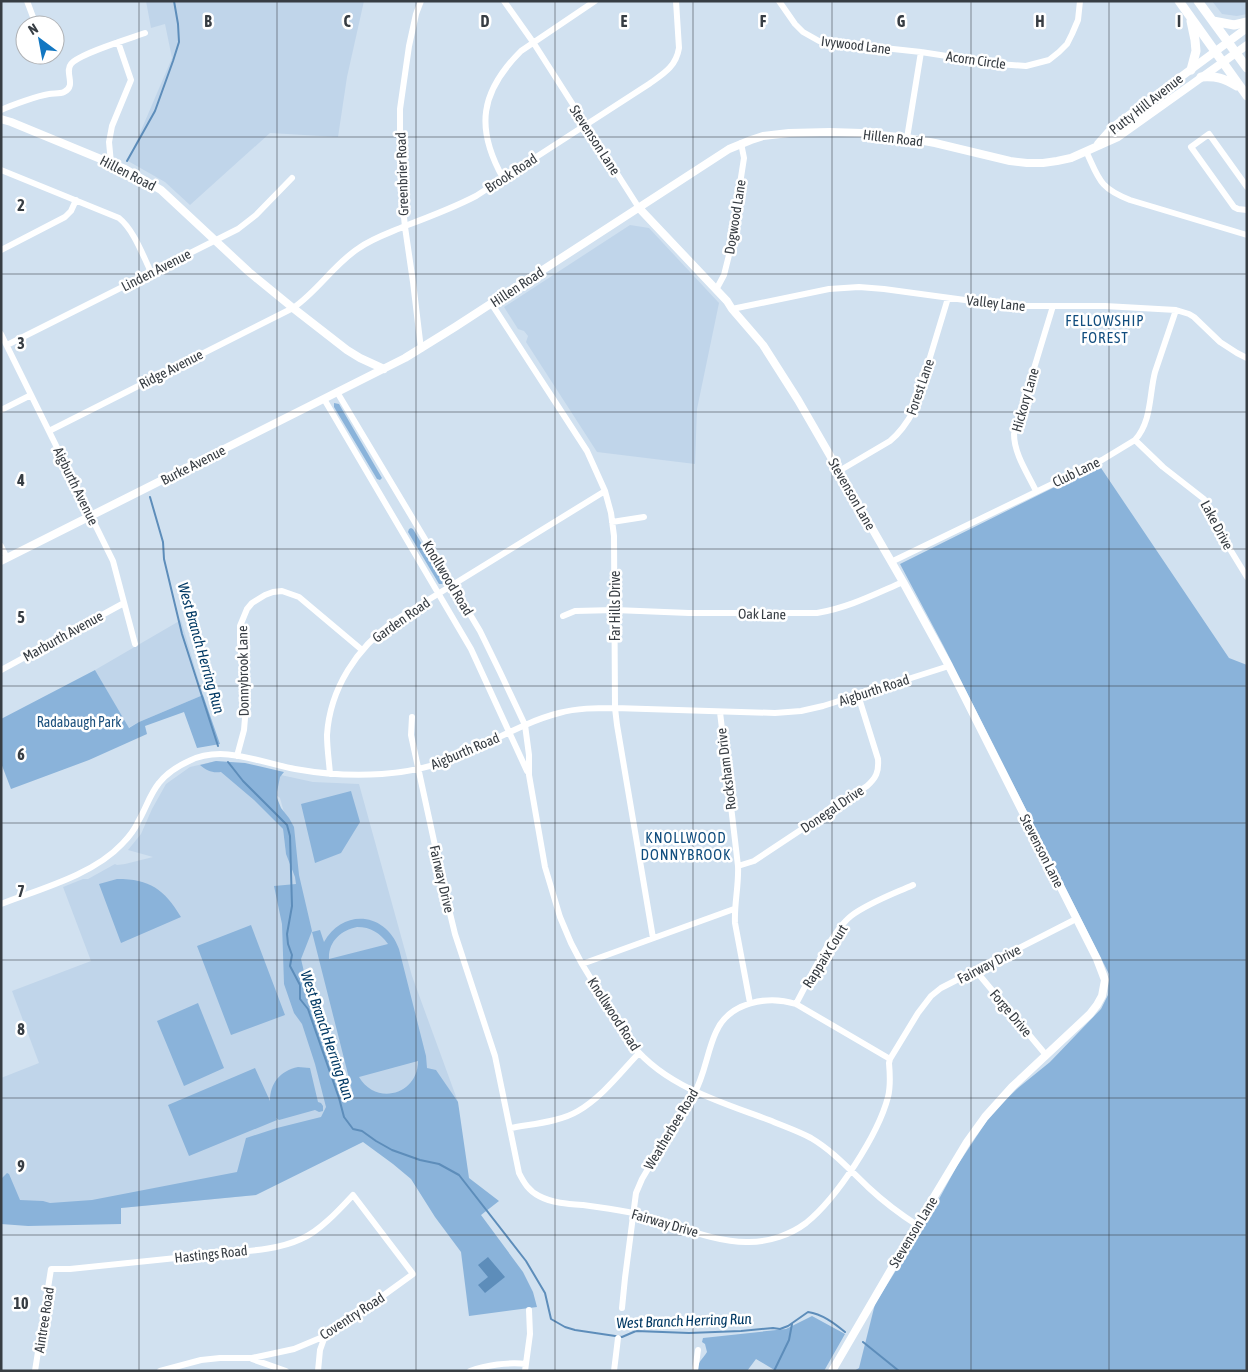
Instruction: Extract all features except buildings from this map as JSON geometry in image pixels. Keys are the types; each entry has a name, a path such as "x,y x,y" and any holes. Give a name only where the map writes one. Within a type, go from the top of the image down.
{"main road":[{"path":"1179,1 1244,92"},
{"path":"1198,1 1247,68"},
{"path":"1190,16 1196,51 1190,70"},
{"path":"1212,21 1234,25 1247,22"},
{"path":"1202,77 1214,76 1226,79 1244,92"}],"street":[{"path":"27,1 32,15"},
{"name":"Greenbrier Road","path":"421,1 409,46 400,109 404,226 421,348"},
{"name":"Stevenson Lane","path":"504,1 533,42 639,208 697,270 717,288 732,309"},
{"path":"504,178 497,166 485,128 488,102 496,83 510,62 521,51 596,1"},
{"name":"Brook Road","path":"293,308 303,301 357,249 381,236 469,199 666,72 673,65 679,48 676,1"},
{"name":"Ivywood Lane","path":"778,1 803,32 819,41 921,52"},
{"name":"Acorn Circle","path":"921,52 998,64 1026,66 1040,63 1049,60 1067,44 1078,20 1080,1"},
{"name":"Putty Hill Avenue","path":"1097,146 1113,127 1247,28"},
{"path":"1,110 49,94 65,92 71,82 68,72 71,63 118,42 145,33"},
{"path":"110,163 109,142 112,126 131,80 118,42"},
{"name":"Putty Hill Avenue","path":"1097,146 1118,137 1247,44"},
{"path":"907,138 921,52"},
{"name":"Hillen Road","path":"1,119 110,163 138,176 161,190 249,272 293,308 347,350 360,358 384,368 421,348 730,149 763,136 808,132 862,133 907,138 1010,161 1027,163 1057,162 1097,146"},
{"path":"1247,186 1209,134 1191,147 1234,207 1247,210"},
{"name":"Dogwood Lane","path":"717,288 724,275 729,256 744,158 741,144"},
{"path":"1086,151 1101,182 1107,189 1117,195 1247,235"},
{"path":"1,170 112,214 122,220 132,234 151,272"},
{"name":"Linden Avenue","path":"7,345 238,228 256,215 292,178"},
{"path":"1,250 66,217 72,211 76,200"},
{"name":"Stevenson Lane","path":"697,270 705,282 732,309 763,345 798,400 903,582 949,666 1105,980 1102,996 1090,1014 1007,1091 967,1142 832,1371"},
{"name":"Valley Lane","path":"732,309 842,288 884,289 1010,306 1105,306 1176,310 1194,317 1220,342 1247,358"},
{"name":"Forest Lane","path":"839,471 890,441 908,421 914,410 948,298"},
{"name":"Far Hills Drive","path":"491,303 587,451 605,491 612,522 614,547 615,708 653,938"},
{"name":"Hickory Lane","path":"1036,491 1017,453 1014,434 1054,306"},
{"name":"Ridge Avenue","path":"49,431 293,308"},
{"name":"Club Lane","path":"891,562 1102,460 1135,440 1139,436 1148,416 1152,382 1176,310"},
{"name":"Aigburth Avenue","path":"1,334 113,561 135,644"},
{"name":"Burke Avenue","path":"4,559 384,368"},
{"name":"Knollwood Road","path":"337,392 490,650 524,724 529,755 529,775 549,883 567,933 582,964 627,1038 639,1053 671,1078 695,1092 803,1134 827,1148 886,1203 917,1225"},
{"path":"1,410 31,395"},
{"name":"Knollwood Road","path":"324,399 471,649 529,775"},
{"name":"Lake Drive","path":"1135,440 1163,468 1204,498 1217,528 1247,577"},
{"name":"Garden Road","path":"330,774 327,733 333,703 342,680 362,650 385,628 605,491"},
{"path":"612,522 644,517"},
{"path":"1,546 4,559"},
{"name":"Oak Lane","path":"563,616 575,611 615,610 689,613 817,613 854,603 903,582"},
{"name":"Donnybrook Lane","path":"237,756 244,730 246,706 240,626 247,609 252,603 265,594 273,592 282,591 299,597 362,650"},
{"name":"Marburth Avenue","path":"1,670 124,602"},
{"name":"Aigburth Road","path":"1,904 83,872 110,855 139,821 152,792 159,783 178,767 190,760 203,756 218,754 237,756 296,770 330,774 381,774 418,769 450,760 524,724 570,711 615,708 788,713 823,706 949,666"},
{"name":"Donegal Drive","path":"738,866 754,861 873,781 879,767 878,759 858,695"},
{"name":"Rocksham Drive","path":"720,712 738,866 739,882 734,909 736,931 750,1003"},
{"name":"Fairway Drive","path":"412,717 411,735 446,901 495,1056 519,1173 524,1182 544,1199 634,1213 731,1241 766,1241 805,1224 818,1212 851,1171 873,1133 888,1098 890,1059 914,1019 931,996 941,988 1076,919"},
{"name":"Rappaix Court","path":"796,1004 828,947 847,920 860,910 913,885"},
{"path":"582,964 734,909"},
{"name":"Forge Drive","path":"976,971 1046,1055"},
{"name":"Weatherbee Road","path":"622,1308 636,1193 642,1179 695,1092 719,1026 731,1014 750,1003 782,1000 796,1004 890,1059"},
{"path":"511,1128 560,1118 577,1112 595,1099 639,1053"},
{"name":"Hastings Road","path":"51,1269 70,1269 286,1245 312,1233 353,1195"},
{"name":"Coventry Road","path":"160,1371 201,1360 252,1358 294,1349 325,1336 413,1274 353,1195"},
{"name":"Aintree Road","path":"35,1371 51,1269"},
{"path":"470,1371 518,1363 525,1367 530,1334 529,1310"},
{"path":"318,1371 320,1350 325,1336"},
{"path":"614,1371 618,1338"},
{"path":"695,1371 698,1350"},
{"path":"252,1358 286,1371"}],"shaded area":[{"path":"146,1 364,1 347,77 338,137 270,133 190,205 165,182 128,161 172,58 165,24 151,28"},
{"path":"1212,1 1247,1 1247,14 1237,16 1222,14"},
{"path":"630,225 649,228 719,303 697,409 695,464 597,452 526,342 528,336 524,331 518,329 504,307"},
{"path":"181,620 203,695 128,728 95,670"},
{"path":"216,761 283,829 286,854 285,816 280,798 267,788 267,772 313,782 359,784 412,976 458,1102 246,1138 256,1195 121,1208 1,1216 1,1078 39,1063 12,991 91,961 63,887 83,879 88,879 115,864 125,864 153,857 128,850 141,834 166,784 190,767"},
{"path":"488,1257 505,1277 485,1293 478,1285 488,1277 478,1265"}],"green space":[{"path":"334,403 339,404 382,478 380,480 377,479 334,407"},
{"path":"1099,465 1229,658 1247,665 1247,1371 854,1371 859,1368 875,1304 928,1219 957,1166 992,1113 1018,1088 1050,1062 1101,1009 1108,995 1109,974 943,645 900,564"},
{"path":"411,528 443,580 443,584 439,584 408,532"},
{"name":"Radabaugh Park","path":"95,670 129,728 203,695 220,744 197,748 184,712 145,726 147,734 89,760 11,789 1,763 1,719"},
{"path":"216,761 245,763 284,772 280,777 277,798 281,808 294,827 299,875 312,931 301,959 313,1010 325,1029 321,1030 323,1037 327,1036 332,1054 354,1098 312,932 320,930 324,942 332,931 342,924 364,919 375,922 393,937 399,949 426,1056 427,1068 436,1070 458,1102 469,1178 499,1201 481,1215 523,1272 533,1292 537,1307 469,1316 461,1252 435,1217 411,1179 363,1142 256,1195 121,1208 121,1224 28,1226 1,1224 1,1179 7,1173 20,1200 50,1203 92,1200 237,1172 246,1138 321,1117 326,1107 302,1024 294,1013 284,984 282,924 274,886 296,884 286,854 283,829 254,800 221,772 210,771 200,765","holes":["357,927 375,931 388,944 329,959 333,942 341,934","418,1061 416,1073 411,1082 404,1089 395,1093 375,1092 366,1086 359,1077"]},
{"path":"351,791 360,822 341,853 315,863 301,804"},
{"path":"117,879 139,881 155,888 168,899 181,917 121,943 99,884"},
{"path":"251,925 285,1015 231,1035 197,946"},
{"path":"198,1003 224,1068 184,1086 157,1021"},
{"path":"298,1067 310,1068 318,1102 323,1106 323,1111 315,1110 279,1120 276,1118 277,1120 189,1156 168,1105 255,1068 270,1101 270,1095 277,1079 286,1071"},
{"path":"812,1316 845,1334 824,1371 776,1371 756,1359 747,1371 697,1371 699,1363 707,1352 705,1344 702,1342 703,1338 786,1329"}],"waterway":[{"name":"West Branch Herring Run","path":"127,161 155,111 179,42 174,1"},
{"name":"West Branch Herring Run","path":"150,497 163,542 164,559 182,634 218,746"},
{"name":"West Branch Herring Run","path":"228,762 243,781 287,825 290,836 292,906 287,934 292,955 290,966 300,985 300,999 308,1009 344,1117 353,1129 362,1131 392,1150 420,1160 439,1164 459,1175 526,1261 545,1293 551,1319 575,1330 622,1337 636,1331 689,1333 780,1329 788,1326 808,1312 823,1317 845,1332"},
{"path":"774,1371 789,1340 792,1324"},
{"name":"West Branch Herring Run","path":"863,1342 899,1371"}],"district":[{"name":"FELLOWSHIP FOREST","path":"1105,330"},
{"name":"KNOLLWOOD DONNYBROOK","path":"686,846"}]}
